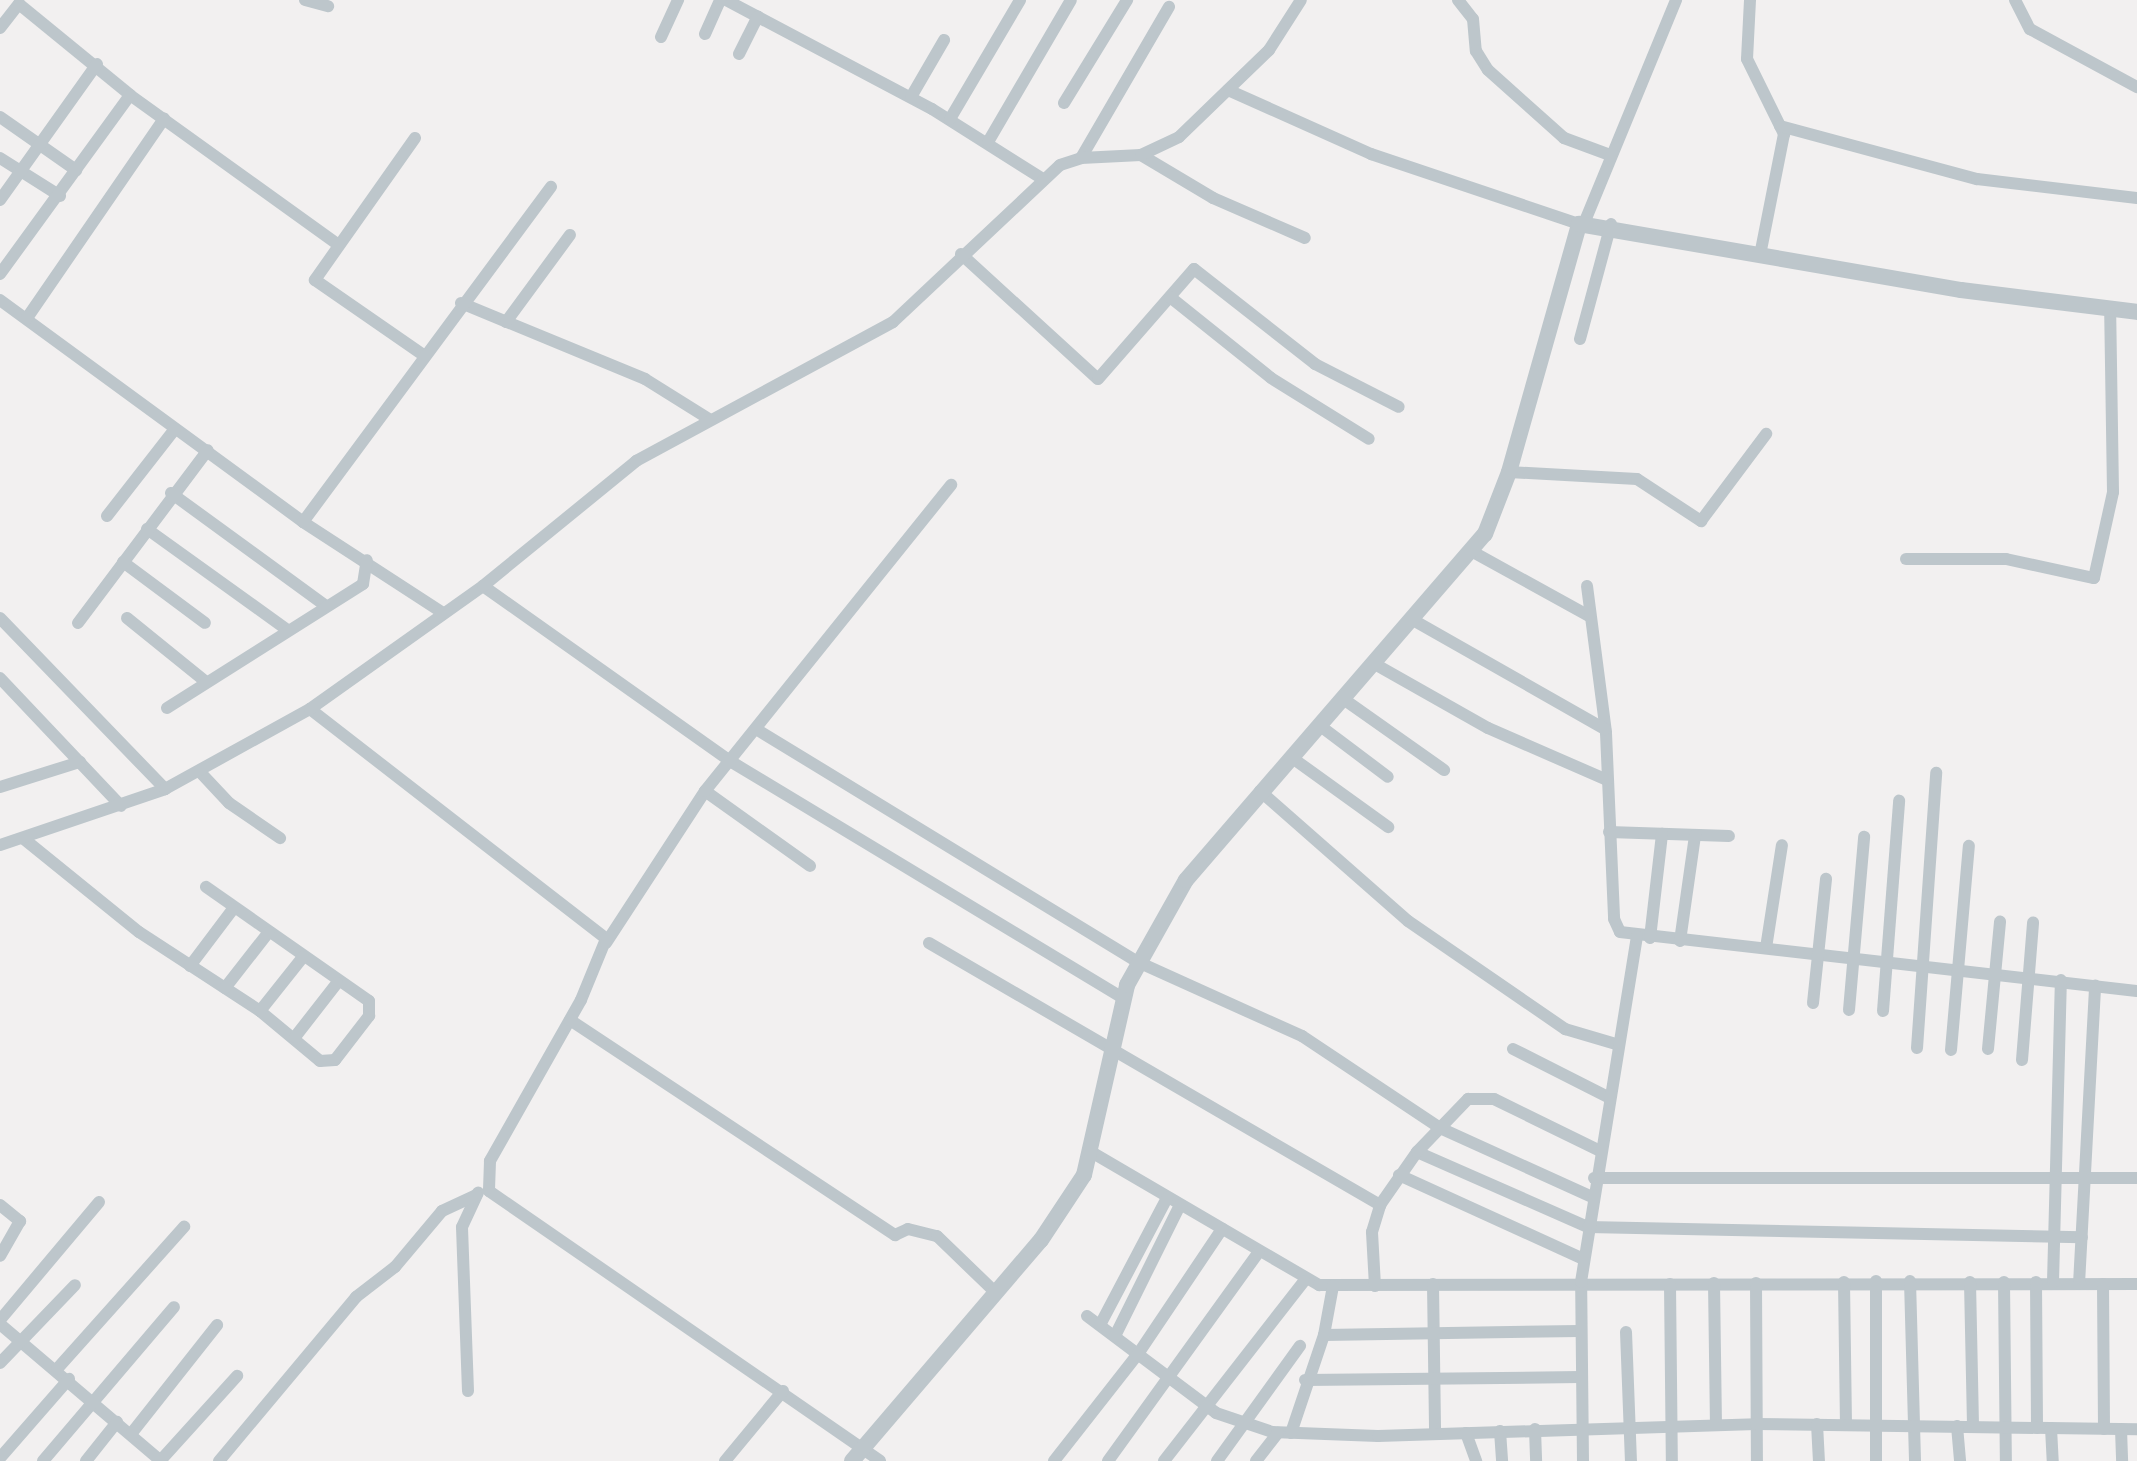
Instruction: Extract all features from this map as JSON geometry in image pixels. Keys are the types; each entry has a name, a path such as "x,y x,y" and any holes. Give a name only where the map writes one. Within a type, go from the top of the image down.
{"street":[{"path":"305,0 328,6"},
{"path":"661,37 678,0"},
{"path":"705,34 720,0"},
{"path":"726,0 950,119 1041,178"},
{"path":"950,119 1020,0"},
{"path":"988,142 1072,0"},
{"path":"1064,103 1127,0"},
{"path":"0,845 165,789 310,709 483,586 598,488 709,419 893,322 1041,178 1081,158 1141,155 1190,129 1269,50 1301,0"},
{"path":"1458,0 1473,19 1476,51 1488,70 1564,138 1610,155"},
{"path":"852,1461 1041,1240 1093,1153 1108,1049 1124,999 1138,962 1186,880 1260,790 1473,552 1509,472 1582,222 1676,0"},
{"path":"1751,0 1748,60 1780,126 1782,164 1760,255"},
{"path":"2015,0 2030,29 2137,87"},
{"path":"0,28 19,4 97,64 130,95 337,244"},
{"path":"1081,158 1169,7"},
{"path":"739,54 758,16"},
{"path":"911,97 944,40"},
{"path":"0,200 38,143 97,64"},
{"path":"1228,90 1371,154 1582,222 1611,225 1760,255 2137,312"},
{"path":"0,274 60,196 130,95"},
{"path":"0,117 76,170"},
{"path":"26,318 164,119"},
{"path":"1780,126 1977,180 2137,198"},
{"path":"415,138 316,275 317,285 422,354"},
{"path":"1141,155 1213,198 1305,238"},
{"path":"0,158 60,196"},
{"path":"303,522 422,354 551,187"},
{"path":"1580,339 1611,225"},
{"path":"506,322 570,235"},
{"path":"961,254 1098,379 1194,269 1315,364 1399,407"},
{"path":"1170,297 1271,378 1369,439"},
{"path":"0,300 303,522 368,560 443,613"},
{"path":"461,303 645,379 709,419"},
{"path":"1906,559 2006,559 2094,578 2113,492 2110,309"},
{"path":"107,516 175,429"},
{"path":"1509,472 1637,479 1701,521 1766,434"},
{"path":"78,623 171,493 208,450"},
{"path":"468,1391 462,1227 486,1182 490,1161 570,1020 606,943 705,791 951,485"},
{"path":"171,493 326,606"},
{"path":"147,529 286,629"},
{"path":"1473,552 1589,615"},
{"path":"167,708 286,629 363,584 368,560"},
{"path":"123,562 205,623"},
{"path":"483,586 730,761 1124,999"},
{"path":"1587,586 1605,729 1616,927 1644,937 1815,952 2137,991"},
{"path":"0,618 165,789"},
{"path":"127,618 206,682"},
{"path":"1413,620 1605,729"},
{"path":"1373,663 1488,728 1607,780"},
{"path":"3,685 121,806"},
{"path":"1342,698 1444,770"},
{"path":"310,709 598,929 606,943"},
{"path":"1319,725 1388,777"},
{"path":"756,729 1138,962 1323,1047 1440,1128 1591,1197"},
{"path":"1291,757 1388,827"},
{"path":"0,787 80,762"},
{"path":"200,772 229,803 280,838"},
{"path":"1917,1048 1918,964 1936,773"},
{"path":"1260,790 1408,921 1565,1029 1616,1044"},
{"path":"705,791 810,866"},
{"path":"1883,1011 1899,801"},
{"path":"1609,832 1728,836"},
{"path":"1583,1461 1579,1331 1583,1259 1616,1044 1644,937 1662,834"},
{"path":"1680,941 1695,835"},
{"path":"1849,1010 1864,837"},
{"path":"24,839 190,966 295,1037 320,1061 335,1060 372,1010 369,1001 337,983 206,887"},
{"path":"1766,948 1782,845"},
{"path":"1951,1050 1954,969 1969,846"},
{"path":"1814,1003 1815,952 1825,879"},
{"path":"190,966 233,909"},
{"path":"1988,1049 1993,972 2000,922"},
{"path":"2022,1060 2026,976 2033,922"},
{"path":"225,988 268,933"},
{"path":"929,943 1380,1205"},
{"path":"260,1011 303,957"},
{"path":"2053,1282 2061,980"},
{"path":"295,1037 337,983"},
{"path":"2079,1284 2095,985"},
{"path":"570,1020 895,1235 908,1229 937,1236 995,1292"},
{"path":"1513,1049 1608,1097"},
{"path":"1375,1286 1371,1232 1380,1205 1418,1152 1468,1099 1484,1097 1600,1151"},
{"path":"1418,1152 1588,1227 2082,1237"},
{"path":"1093,1153 1304,1281 1333,1286 1876,1281 2137,1284"},
{"path":"1399,1175 1583,1259"},
{"path":"1594,1178 2137,1178"},
{"path":"486,1182 527,1222 783,1391 880,1461"},
{"path":"219,1461 356,1297 395,1267 442,1211 477,1195"},
{"path":"1100,1325 1167,1198"},
{"path":"99,1202 0,1322 161,1461 237,1376"},
{"path":"0,1205 20,1221 0,1256"},
{"path":"1115,1336 1180,1205"},
{"path":"57,1369 184,1227"},
{"path":"1054,1461 1138,1354 1222,1229"},
{"path":"1108,1461 1170,1379 1259,1252"},
{"path":"1164,1461 1304,1281"},
{"path":"1876,1281 1876,1461"},
{"path":"1910,1281 1915,1461"},
{"path":"1844,1282 1846,1424"},
{"path":"1970,1282 1973,1427"},
{"path":"2004,1282 2006,1461"},
{"path":"2036,1282 2037,1428"},
{"path":"1714,1283 1716,1425"},
{"path":"1756,1283 1757,1461"},
{"path":"1433,1284 1435,1434"},
{"path":"1670,1284 1672,1461"},
{"path":"2103,1284 2104,1429"},
{"path":"0,1363 75,1285"},
{"path":"1256,1461 1284,1433 1324,1335 1333,1286"},
{"path":"43,1461 174,1307"},
{"path":"1087,1316 1206,1405 1245,1425 1284,1433 1435,1434 1756,1424 2137,1429"},
{"path":"131,1434 217,1325"},
{"path":"1324,1335 1579,1331"},
{"path":"1626,1332 1631,1461"},
{"path":"1217,1461 1300,1346"},
{"path":"1305,1380 1580,1377"},
{"path":"0,1458 69,1379"},
{"path":"725,1461 783,1391"},
{"path":"86,1461 117,1422"},
{"path":"1816,1424 1819,1461"},
{"path":"1957,1426 1960,1461"},
{"path":"2051,1428 2053,1461"},
{"path":"1535,1429 1536,1461"},
{"path":"2121,1429 2122,1461"},
{"path":"1500,1431 1502,1461"},
{"path":"1466,1433 1476,1461"}]}
